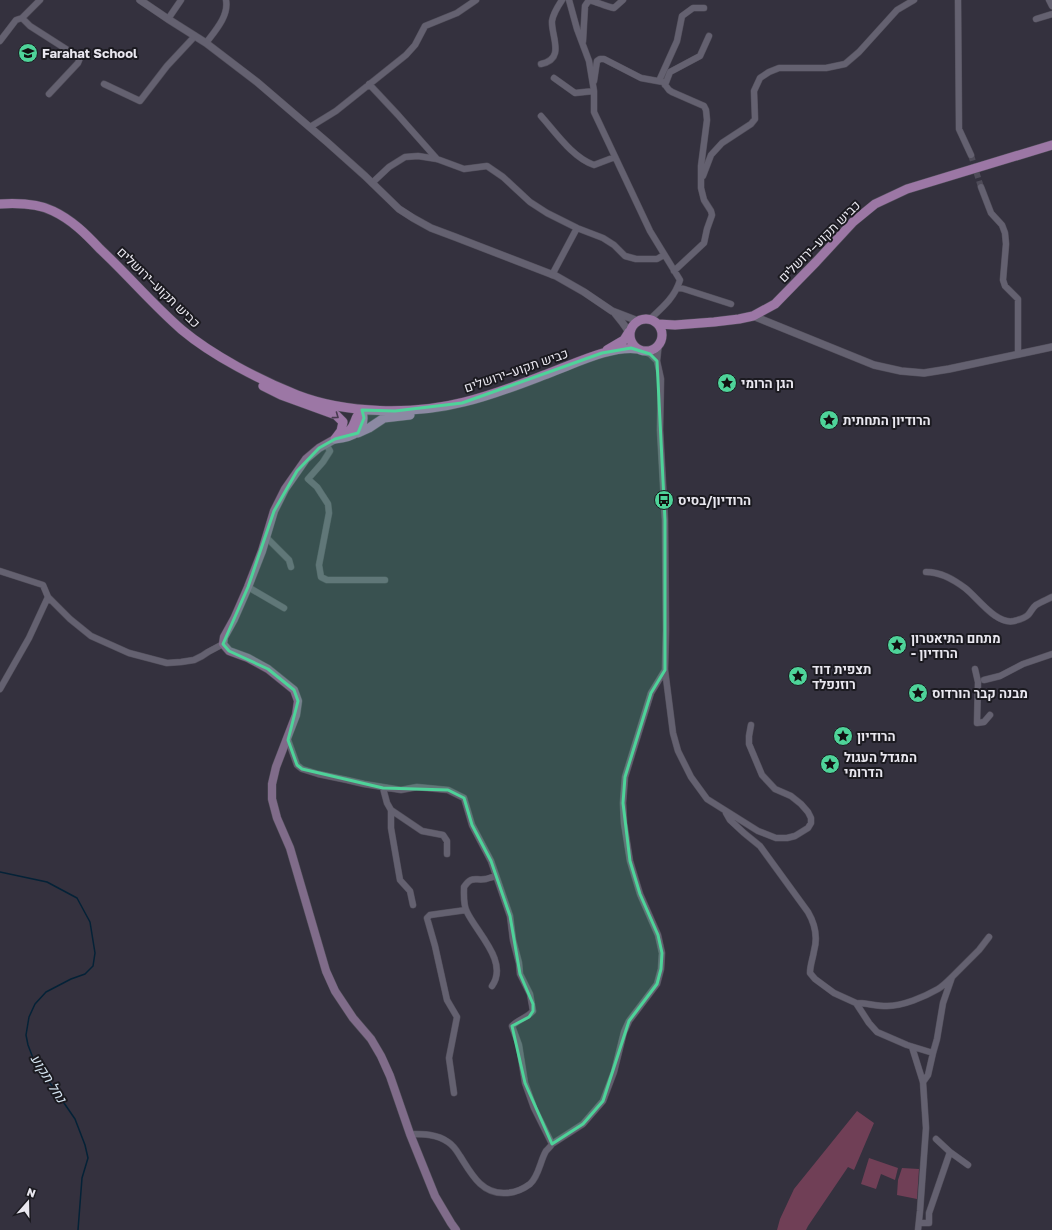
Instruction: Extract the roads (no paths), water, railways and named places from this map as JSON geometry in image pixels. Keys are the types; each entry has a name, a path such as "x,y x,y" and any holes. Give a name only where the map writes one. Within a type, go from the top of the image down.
{"main road":[{"name":"כביש תקוע–ירושלים","path":"654,322 675,325 714,322 753,316 775,304 853,222 875,204 907,189 1052,145"},
{"name":"כביש תקוע–ירושלים","path":"0,204 27,204 51,210 75,224 152,302 182,330 206,348 240,368 298,395 328,404 362,410 394,410 426,408 462,403 497,392 602,353 624,340 629,332"},
{"path":"661,339 661,330 654,322 642,319 638,321 629,332 631,342 634,346 640,350 653,349 675,325"},
{"name":"כביש תקוע–ירושלים","path":"602,353 631,348 640,350"},
{"path":"240,368 248,378 281,395 336,415 343,422 341,431 335,439"},
{"path":"335,439 347,438 369,428 384,418 438,411 448,405"},
{"path":"358,433 364,418 362,410 357,414 354,425 350,430 319,448 306,459 293,477 274,511 248,587 234,619 224,637 223,644 229,651 248,658 268,669 294,690 298,702 296,715 288,740 276,767 272,784 272,799 277,818 290,848 326,971 335,991 353,1018 371,1039 381,1056 435,1196 456,1230"}],"street":[{"path":"0,41 16,20 22,18 40,0"},
{"path":"140,0 206,43 257,82 310,127 399,209 431,228 552,275 584,292 612,311 638,321"},
{"path":"168,19 181,0"},
{"path":"206,43 220,26 227,6 226,0"},
{"path":"310,127 336,111 406,55 415,45 425,26 457,13 476,0"},
{"path":"541,64 552,60 554,55 555,40 552,21 562,0"},
{"path":"569,0 589,61 594,88"},
{"path":"583,44 585,6 589,0 601,3 609,8 614,8 623,0"},
{"path":"701,179 711,155 722,143 751,124 755,119 754,91 760,78 779,68 826,68 845,64 859,52 897,10 914,0"},
{"path":"958,0 959,129 971,155"},
{"path":"1049,0 1052,6"},
{"path":"662,83 677,40 682,16 692,8 704,8"},
{"path":"1036,19 1052,14"},
{"path":"22,18 30,26 80,58 78,63 49,94"},
{"path":"104,84 140,101 167,66 195,36"},
{"path":"662,83 670,72 700,56 709,36"},
{"path":"654,322 678,287 680,280 674,271 664,255 650,231 594,112 594,88 597,61 600,59 610,61 641,78 662,83 672,92 704,106 706,110 707,120 701,166 701,179 702,195 712,215 702,246 674,271"},
{"path":"554,78 575,93 594,88"},
{"path":"369,84 437,160"},
{"path":"541,116 568,147 587,162 594,165 615,157"},
{"path":"372,183 389,166 405,157 418,156 464,168 487,166 503,177 530,202 546,213 577,228 603,238 614,245 625,256 636,259 657,259 664,255"},
{"path":"981,187 990,213 1002,225 1005,233 1006,244 1004,280 1005,286 1018,300 1018,354"},
{"path":"552,275 577,228"},
{"path":"678,287 731,304"},
{"path":"612,311 629,332"},
{"path":"753,316 874,365 901,371 924,372 949,369 1052,347"},
{"path":"661,339 657,361 661,379 660,430 665,520 665,670 673,733 678,751 691,777 707,799 758,831 776,838 795,836 808,828 811,818 801,804 791,796 775,789 762,775 749,744 751,725"},
{"path":"640,350 650,354 657,361"},
{"path":"326,444 330,450 323,462 308,479 317,487 328,504 329,513 320,564 321,577 327,580 385,580"},
{"path":"266,537 289,560 291,567"},
{"path":"0,571 43,585 48,596 70,619 91,636 129,652 167,663 181,662 194,660 223,644"},
{"path":"926,572 935,572 956,582 976,597 998,619 1008,622 1018,620 1027,615 1035,606 1052,597"},
{"path":"248,587 284,608"},
{"path":"0,689 28,638 48,596"},
{"path":"984,680 1000,676 1023,664 1052,654"},
{"path":"975,669 978,682 977,723 984,722 990,715"},
{"path":"410,1134 428,1134 449,1142 456,1149 470,1173 480,1184 489,1190 502,1193 512,1193 520,1191 531,1182 546,1151 552,1144 582,1124 603,1100 614,1072 624,1032 629,1021 657,984 661,969 662,953 658,935 640,894 630,861 624,822 623,803 625,778 650,693 665,670"},
{"path":"288,740 297,765 302,769 318,774 383,788 401,790 418,787 448,790 464,798 472,825 491,860 510,916 520,974 530,994 533,1004 533,1011 529,1017 517,1021 512,1026 519,1045 525,1082 534,1108 552,1144"},
{"path":"383,788 387,803 391,810 422,831 443,835 447,841 447,854"},
{"path":"391,810 391,828 400,880 410,891 413,905"},
{"path":"725,811 730,820 744,834 760,846 814,922 816,942 810,973 815,979 834,993 856,1003 889,1006 905,1004 938,989 979,950 988,937"},
{"path":"492,986 496,981 497,965 492,952 466,910 464,887 468,881 476,878 486,879 496,876"},
{"path":"454,1094 449,1058 457,1017 447,1000 427,918 430,915 466,910"},
{"path":"923,1082 928,1075 937,1039 943,1003 952,977"},
{"path":"856,1003 869,1023 877,1032 933,1053"},
{"path":"912,1046 923,1082 926,1128 918,1230"},
{"path":"936,1139 950,1152 968,1165"},
{"path":"919,1223 929,1223 929,1213 950,1152"}],"waterway":[{"name":"נחל תקוע","path":"0,872 47,882 77,898 90,922 95,953 93,966 85,974 71,979 46,992 35,1004 29,1017 26,1035 33,1058 75,1119 85,1145 88,1158 82,1178 78,1230"}],"tunnel":[{"path":"971,155 981,187"}],"place":[{"name":"Farahat School","path":"28,53"},
{"name":"הגן הרומי","path":"727,383"},
{"name":"הרודיון התחתית","path":"829,420"},
{"name":"הרודיון/בסיס","path":"664,500"},
{"name":"מתחם התיאטרון - הרודיון","path":"897,645"},
{"name":"תצפית דוד רוזנפלד","path":"798,676"},
{"name":"מבנה קבר הורדוס","path":"918,693"},
{"name":"הרודיון","path":"843,736"},
{"name":"המגדל העגול הדרומי","path":"830,764"}]}
